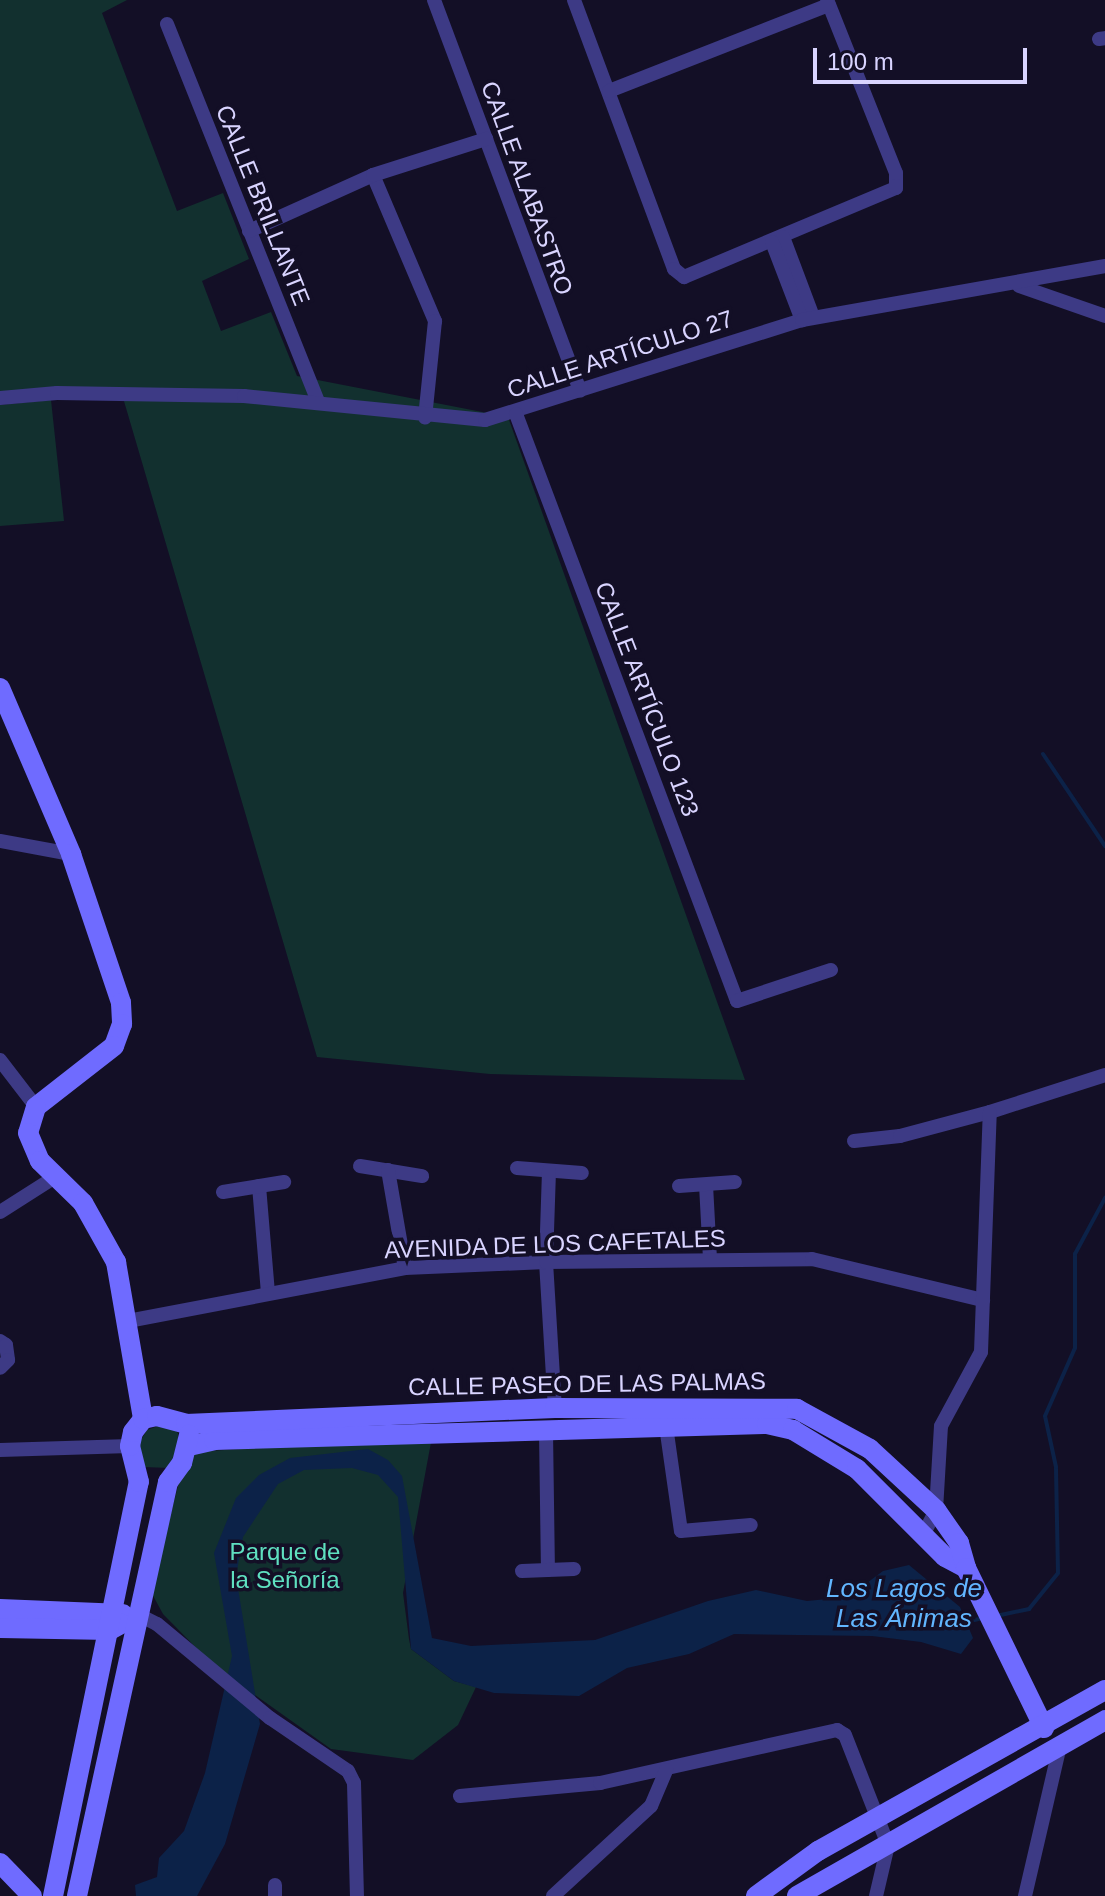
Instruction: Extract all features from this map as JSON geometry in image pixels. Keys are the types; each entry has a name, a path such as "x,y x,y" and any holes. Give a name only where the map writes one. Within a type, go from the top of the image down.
{"street":[{"name":"CALLE ALABASTRO","path":"434,0 580,391"},
{"path":"574,0 678,275 690,277 892,190 898,182 828,3 609,91"},
{"name":"CALLE BRILLANTE","path":"167,24 318,402"},
{"path":"249,231 373,175 486,139"},
{"path":"373,175 435,321 425,417"},
{"path":"777,240 807,319"},
{"name":"CALLE ARTÍCULO 27","path":"0,398 57,393 318,402 425,417 485,420 516,414 807,319 1017,286 1105,266"},
{"path":"1017,286 1105,316"},
{"name":"CALLE ARTÍCULO 123","path":"516,414 737,1001 831,970"},
{"path":"0,688 71,854 115,982 122,1024 114,1046 36,1107 29,1120 32,1146 55,1177 83,1203 101,1230 116,1262 143,1419 130,1446 139,1482 53,1896"},
{"path":"0,841 71,854"},
{"path":"0,1060 36,1107"},
{"path":"854,1141 900,1136 990,1112 1105,1075"},
{"path":"924,1533 936,1510 941,1426 976,1370 983,1300 990,1112"},
{"path":"360,1166 422,1176"},
{"path":"517,1168 582,1173"},
{"path":"388,1170 405,1268"},
{"path":"549,1171 546,1262 555,1408"},
{"path":"0,1212 55,1177"},
{"path":"223,1192 284,1182"},
{"path":"679,1186 735,1182"},
{"path":"706,1185 710,1259"},
{"path":"259,1186 268,1293"},
{"name":"AVENIDA DE LOS CAFETALES","path":"128,1321 405,1268 546,1262 812,1259 983,1300"},
{"path":"0,1341 6,1345 8,1360 0,1368"},
{"path":"665,1406 665,1429 681,1531 751,1525"},
{"name":"CALLE PASEO DE LAS PALMAS","path":"143,1419 157,1416 186,1424 555,1408 665,1406 797,1409 870,1449 936,1510 959,1543 977,1593 1044,1728 1060,1730 1059,1750"},
{"path":"500,1410 500,1432"},
{"path":"77,1896 168,1482 189,1446 186,1424"},
{"name":"CALLE PASEO DE LAS PALMAS","path":"189,1446 214,1440 767,1424 793,1430 857,1469 945,1557 966,1568"},
{"path":"546,1431 548,1570"},
{"path":"0,1450 130,1446"},
{"path":"522,1571 574,1569"},
{"path":"0,1609 111,1621"},
{"path":"0,1628 111,1621 139,1615 157,1624 212,1673 270,1718 348,1771 354,1783 357,1896"},
{"path":"756,1896 818,1851 1044,1728 1105,1690"},
{"path":"797,1896 1059,1750 1105,1720"},
{"path":"460,1796 600,1783 837,1730 845,1735 888,1845 876,1896"},
{"path":"1025,1896 1059,1750"},
{"path":"553,1896 651,1806 666,1770"},
{"path":"0,1863 32,1896"}],"green space":[{"path":"0,0 127,0 102,13 177,211 223,193 249,259 202,281 221,331 271,312 297,376 508,417 745,1080 490,1074 317,1057 121,391 0,399"},
{"path":"51,400 64,521 0,526 0,405"},
{"path":"170,1426 178,1433 178,1446 170,1468 143,1467 139,1443 147,1430"},
{"name":"Parque de la Señoría","path":"432,1437 403,1593 409,1639 411,1649 454,1681 476,1687 458,1725 413,1760 331,1749 213,1665 163,1614 151,1592 180,1478 193,1452"}],"water":[{"name":"Los Lagos de Las Ánimas","path":"368,1449 388,1460 402,1476 432,1638 471,1646 595,1640 708,1601 756,1590 807,1601 848,1597 883,1571 909,1565 960,1607 973,1638 961,1654 921,1642 872,1636 734,1634 689,1654 627,1668 579,1696 494,1693 454,1681 411,1649 398,1497 378,1475 352,1468 304,1470 278,1484 243,1537 236,1576 260,1724 225,1844 197,1896 136,1896 135,1885 157,1877 159,1858 184,1831 205,1773 232,1656 214,1553 236,1498 259,1475 290,1458"}],"waterway":[{"path":"1043,754 1105,846"},
{"path":"996,1616 1029,1609 1058,1573 1056,1467 1045,1416 1075,1348 1075,1254 1105,1198"},
{"path":"966,1622 983,1618"}]}
